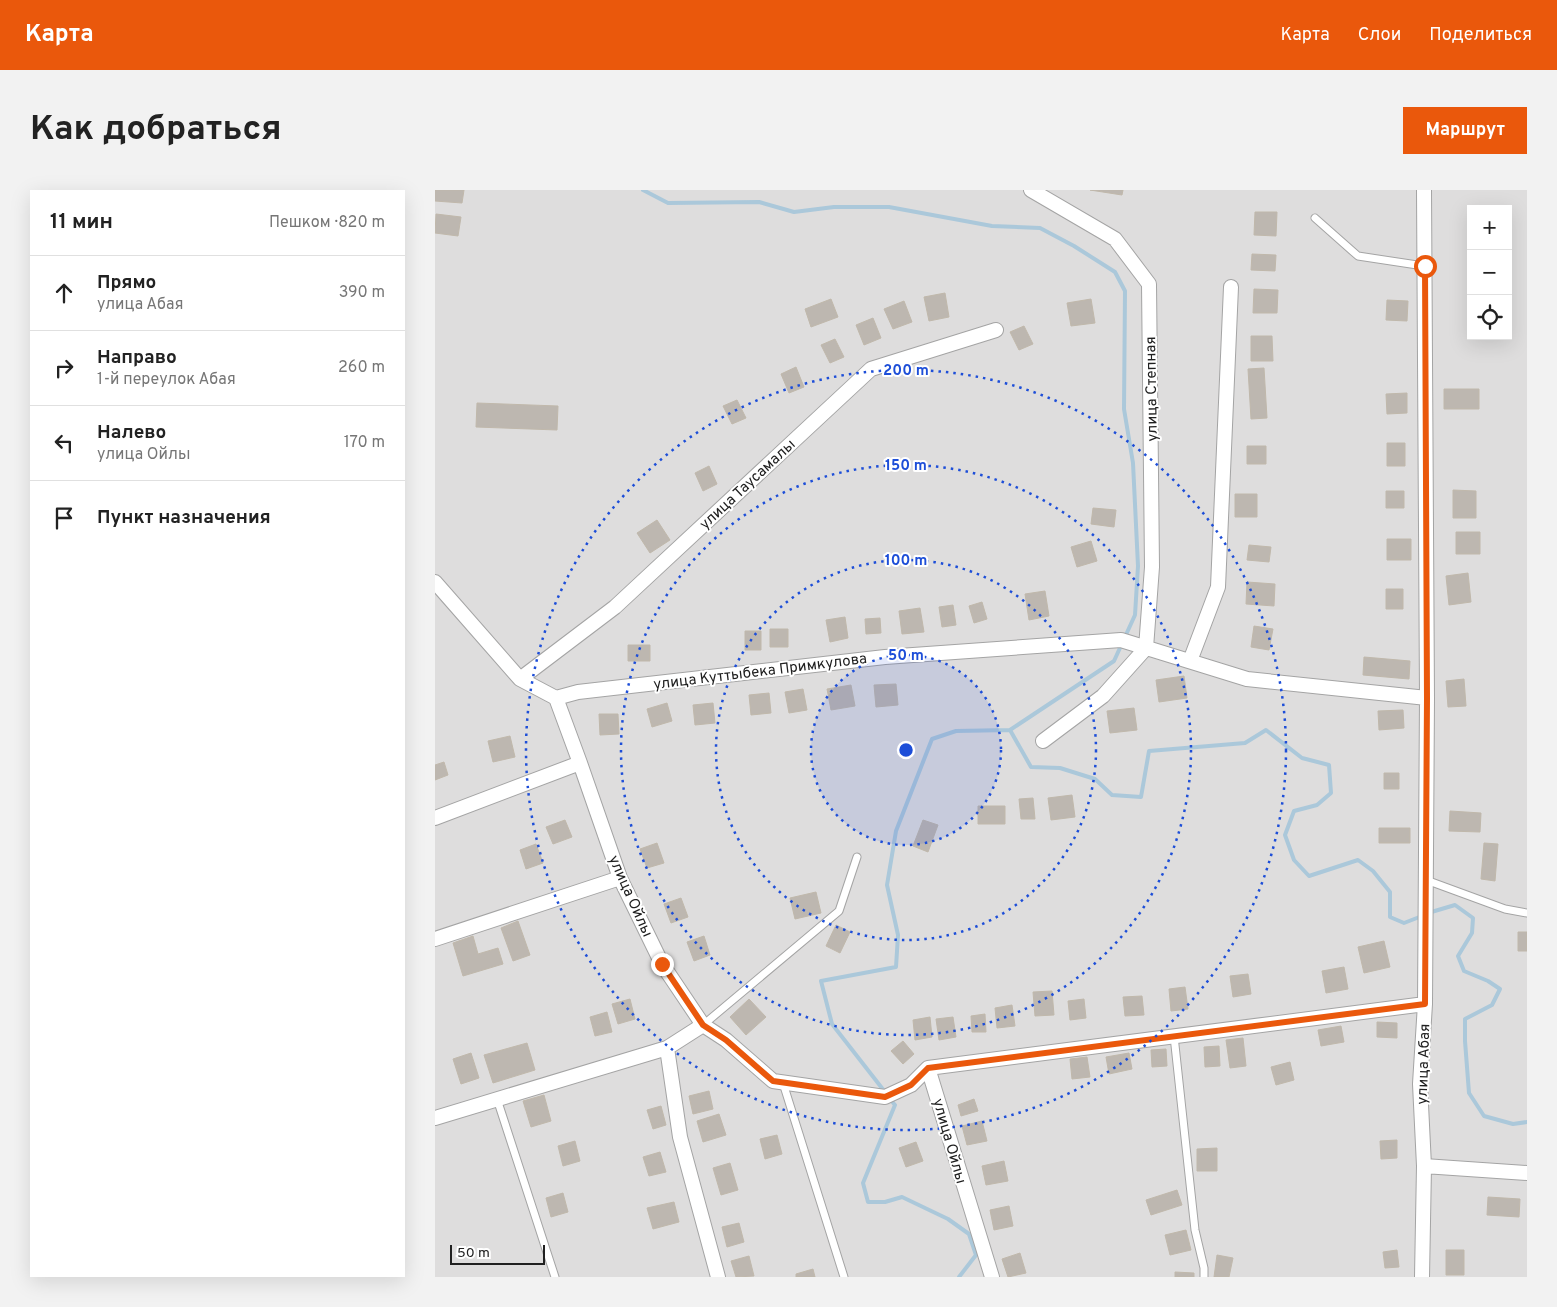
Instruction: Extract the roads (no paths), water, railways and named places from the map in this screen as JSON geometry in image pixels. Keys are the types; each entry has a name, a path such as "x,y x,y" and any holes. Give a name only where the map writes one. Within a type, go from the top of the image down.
{"street":[{"name":"улица Степная","path":"1031,190 1115,239 1149,284 1151,567 1146,648"},
{"name":"улица Абая","path":"1423,1277 1424,1166 1420,1084 1425,1004 1427,698 1424,190"},
{"path":"1190,662 1218,587 1231,287"},
{"name":"улица Таусамалы","path":"520,679 615,607 871,369 996,330"},
{"path":"435,582 520,679 556,698 580,763 435,818"},
{"name":"улица Куттыбека Примкулова","path":"556,698 578,692 885,657 1121,640 1247,678 1427,698"},
{"path":"1043,741 1103,696 1146,648"},
{"name":"улица Ойлы","path":"580,763 620,878 662,964 703,1025 726,1040 773,1081 783,1083 885,1097 911,1085 928,1068 992,1277"},
{"path":"435,939 620,878"},
{"path":"928,1068 1425,1004"},
{"path":"435,1118 667,1048 703,1025"},
{"path":"667,1048 680,1136 718,1277"},
{"path":"1424,1166 1527,1173"}],"lane":[{"path":"1315,218 1358,256 1425,266"},
{"path":"703,1025 839,911 857,857"},
{"path":"1426,880 1505,910 1527,913"},
{"path":"1174,1036 1195,1230 1204,1268 1203,1277"},
{"path":"783,1083 843,1277"},
{"path":"496,1099 555,1277"}],"waterway":[{"path":"643,190 668,203 759,202 794,212 834,207 889,207 992,226 1040,228 1074,246 1115,272 1125,291 1124,409 1133,463 1138,566 1135,615 1114,661 1010,730 956,731 932,739 896,831 887,885 898,935 896,967 821,981 832,1024 885,1092"},
{"path":"1010,730 1031,767 1060,768 1095,779 1112,795 1141,797 1149,751 1245,743 1266,730 1302,758 1329,765 1331,793 1317,805 1294,811 1285,835 1294,860 1309,876 1358,860 1373,871 1390,892 1390,917 1404,923 1422,916"},
{"path":"1428,913 1455,905 1473,918 1472,933 1458,956 1464,971 1488,981 1500,989 1492,1005 1465,1019 1469,1093 1484,1116 1513,1124 1527,1122"},
{"path":"889,1098 895,1105 863,1183 868,1202 885,1202 902,1197 948,1219 969,1234 976,1255 959,1277"}]}
